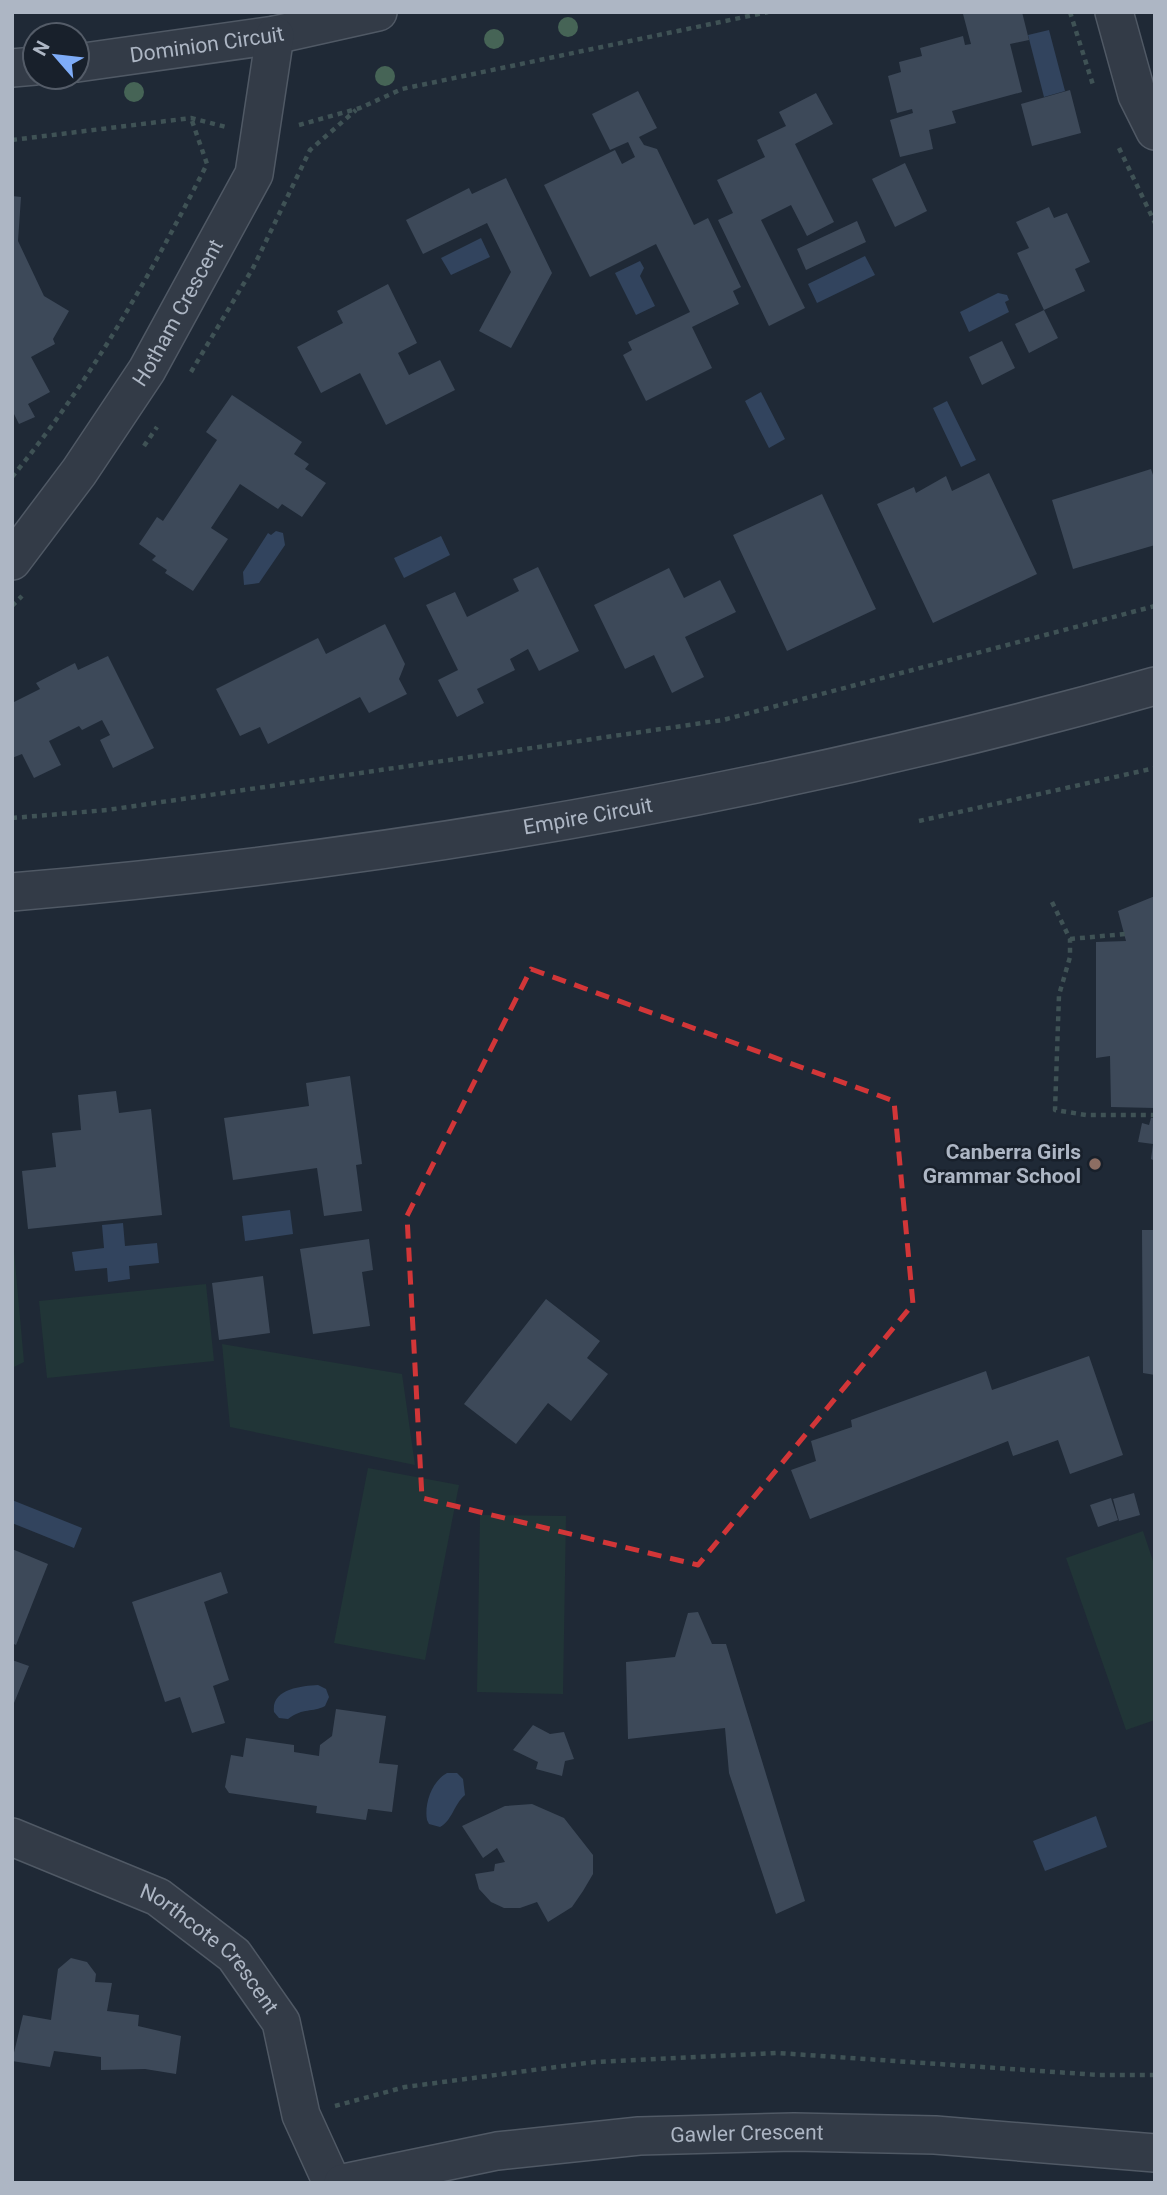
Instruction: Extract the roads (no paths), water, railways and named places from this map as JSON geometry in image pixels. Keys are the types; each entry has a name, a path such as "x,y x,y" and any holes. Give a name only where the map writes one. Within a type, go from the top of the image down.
{"street":[{"path":"1114,12 1137,95 1155,131"},
{"name":"Dominion Circuit","path":"91,61 275,35 368,13"},
{"name":"Hotham Crescent","path":"12,561 79,472 147,370 254,174 275,35"},
{"name":"Empire Circuit","path":"12,892 346,857 501,834 818,771 1054,715 1155,686"},
{"name":"Northcote Crescent","path":"12,1837 158,1897 234,1955 281,2022 301,2115 332,2183"},
{"name":"Gawler Crescent","path":"343,2183 497,2151 639,2136 794,2132 935,2135 1088,2166 1155,2153"}],"water":[{"path":"1049,30 1065,91 1044,97 1028,35"},
{"path":"481,238 490,257 451,275 441,258"},
{"path":"865,256 875,275 817,303 808,284"},
{"path":"640,261 644,268 640,276 655,306 636,315 615,273"},
{"path":"998,293 1007,295 1009,300 1005,302 1009,312 969,332 960,312"},
{"path":"761,392 785,439 769,448 745,401"},
{"path":"947,401 976,460 961,467 933,408"},
{"path":"276,531 283,533 285,545 259,583 244,585 243,572 268,533 271,535"},
{"path":"441,536 450,555 404,578 394,558"},
{"path":"290,1210 293,1234 245,1241 242,1216"},
{"path":"123,1223 125,1246 157,1243 159,1263 129,1266 130,1279 108,1282 107,1268 75,1271 72,1252 104,1248 102,1225"},
{"path":"12,1500 82,1528 74,1548 12,1523"},
{"path":"318,1685 326,1689 329,1697 325,1706 288,1719 279,1718 274,1712 277,1698 288,1690"},
{"path":"447,1773 457,1773 463,1779 465,1795 440,1827 429,1824 427,1807 433,1787"},
{"path":"1096,1816 1107,1847 1045,1871 1033,1841"}],"place":[{"name":"Canberra Girls Grammar School","path":"1095,1164"}]}
